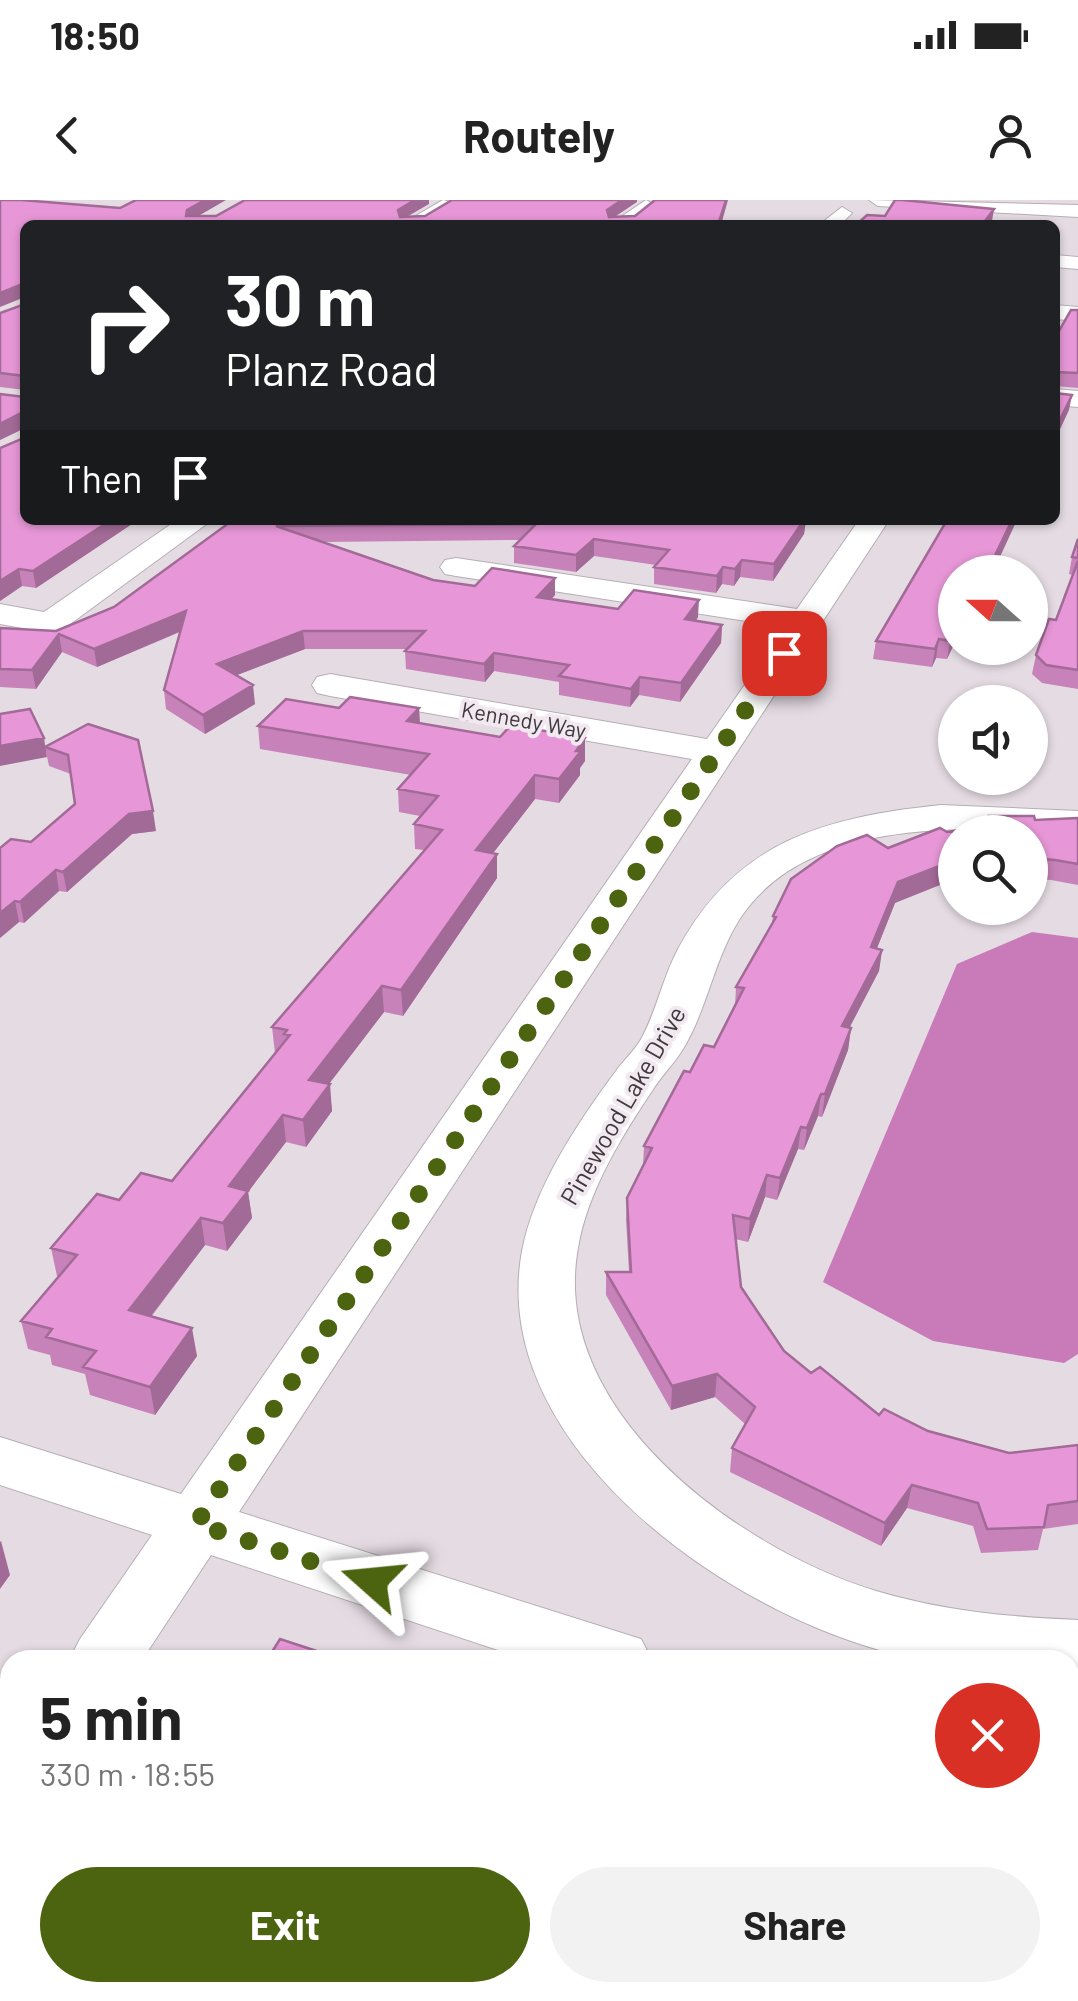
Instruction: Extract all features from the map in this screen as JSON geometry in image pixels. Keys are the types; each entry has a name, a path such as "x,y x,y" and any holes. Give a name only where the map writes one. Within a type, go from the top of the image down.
{"street":[{"path":"878,200 1016,219"},
{"path":"994,200 1063,206 1078,262"},
{"path":"419,220 443,206"},
{"path":"626,220 646,206"},
{"path":"946,220 950,216 968,215 1016,219"},
{"path":"0,614 50,623 190,525"},
{"path":"111,1650 871,525"},
{"path":"456,567 807,620"},
{"name":"Kennedy Way","path":"330,685 718,752"},
{"name":"Pinewood Lake Drive","path":"1078,824 983,816 893,822 812,845 754,878 730,903 690,973 677,1018 657,1054 630,1084 563,1206 550,1248 547,1294 555,1342 574,1392 609,1448 654,1496 716,1544 784,1583 860,1614 950,1638 1042,1649 1078,1649"},
{"path":"0,1460 586,1650"}],"shaded area":[{"path":"1032,932 1078,938 1078,1354 1064,1363 933,1341 823,1282 957,964"}],"building":[{"path":"0,200 120,208 136,200 205,200 187,210 186,216 216,216 245,200 415,200 398,210 400,217 425,216 452,200 622,200 607,210 609,217 635,216 655,200 726,200 720,220 20,220 20,285 0,293"},
{"path":"895,200 994,209 986,220 862,220 867,215 885,216"},
{"path":"20,306 20,375 0,373 0,313"},
{"path":"1071,310 1078,310 1078,373 1060,372 1060,329"},
{"path":"0,394 20,396 20,414 0,424"},
{"path":"1060,394 1072,395 1060,420"},
{"path":"20,440 20,525 103,525 33,571 19,569 0,581 0,448"},
{"path":"226,525 406,525 276,526 433,580 475,586 492,568 555,578 537,597 618,609 634,590 699,600 685,619 722,625 681,683 640,677 631,689 559,676 569,665 494,653 484,664 405,651 425,631 303,631 217,664 253,685 203,715 164,690 186,611 94,649 59,634 32,670 0,669 0,628 56,631 114,607"},
{"path":"535,525 801,525 774,564 742,560 735,569 723,567 717,576 654,567 669,550 594,539 576,555 514,546"},
{"path":"944,525 1010,525 995,555 938,555 935,649 876,641"},
{"path":"1078,561 1078,670 1046,665 1048,622 1056,620"},
{"path":"350,697 419,708 407,721 500,737 511,725 585,738 576,751 581,751 559,779 535,775 476,850 497,854 401,990 382,986 309,1080 330,1084 303,1120 283,1115 229,1186 248,1191 223,1223 201,1218 129,1310 192,1328 150,1387 83,1367 96,1351 46,1337 52,1329 21,1321 77,1255 51,1248 97,1194 119,1200 141,1173 172,1181 290,1035 284,1034 287,1030 272,1027 442,830 414,824 438,796 398,789 429,754 258,726 286,699 339,708"},
{"path":"30,709 44,738 0,746 0,714"},
{"path":"88,724 138,740 153,811 129,814 63,872 56,870 20,902 15,901 0,913 0,848 11,839 31,842 75,804 68,755 45,747"},
{"path":"1078,818 1078,864 1048,859 1048,819"},
{"path":"938,829 938,867 898,882 871,947 882,950 842,1026 851,1028 807,1128 801,1127 780,1178 767,1175 750,1219 733,1215 741,1287 784,1351 811,1373 820,1367 879,1415 884,1409 928,1431 1009,1453 1078,1445 1078,1501 1048,1505 1044,1527 987,1529 978,1503 912,1485 885,1523 732,1448 755,1407 717,1374 672,1386 606,1272 631,1272 627,1198 652,1148 644,1146 684,1071 690,1072 704,1045 714,1047 744,988 736,987 776,917 773,916 791,879 837,846 867,835 888,848"},
{"path":"280,1639 314,1650 273,1650"}],"route":[{"path":"372,1581 196,1524 784,653"}]}
